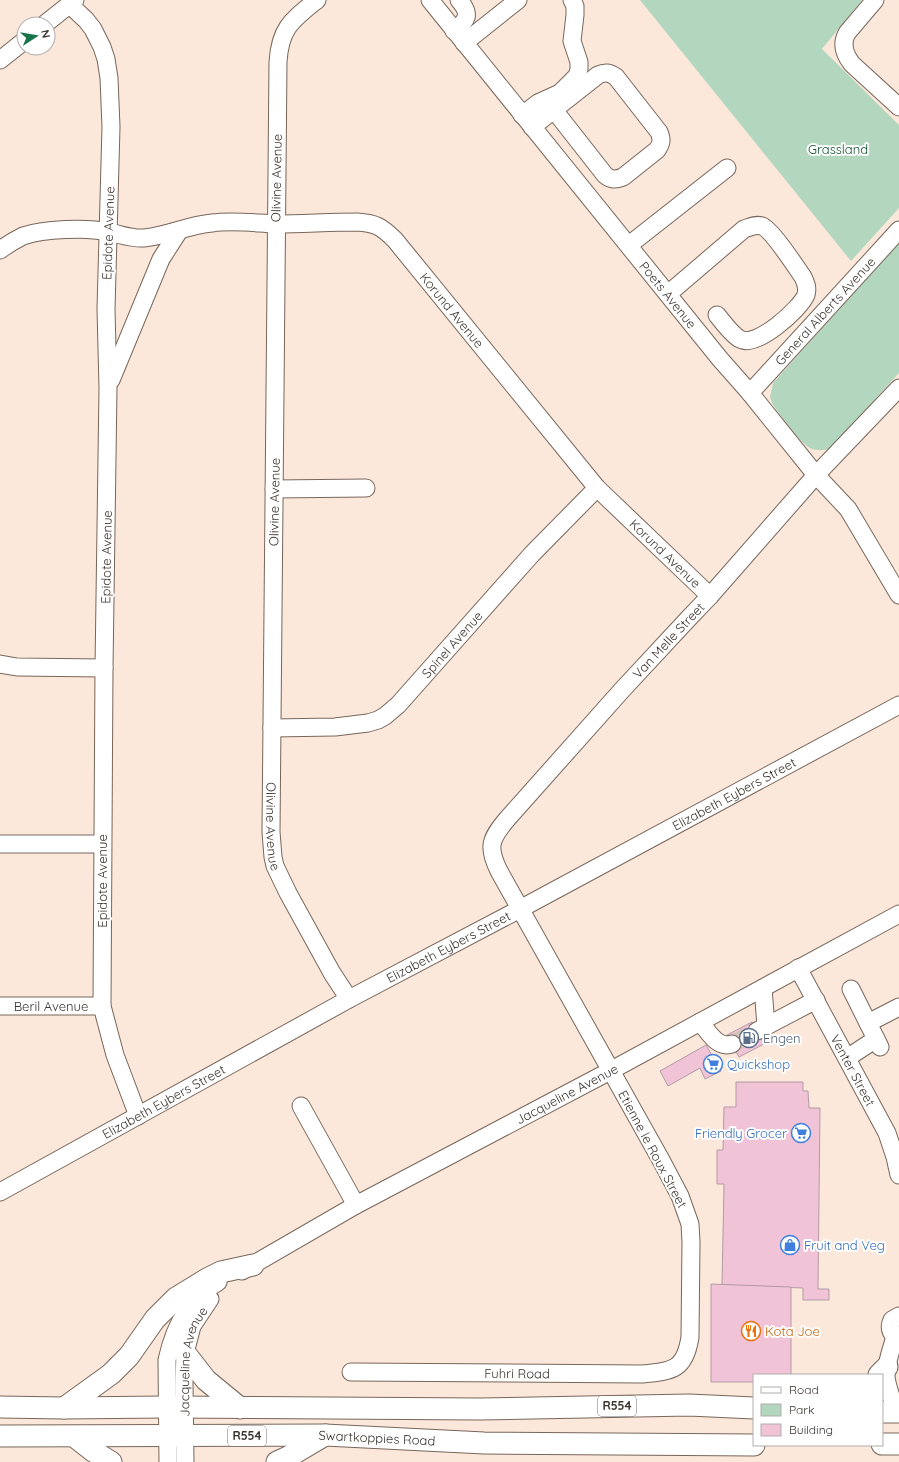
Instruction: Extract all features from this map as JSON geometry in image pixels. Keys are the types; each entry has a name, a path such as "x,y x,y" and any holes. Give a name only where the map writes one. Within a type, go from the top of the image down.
{"main road":[{"path":"64,1408 116,1370 129,1356 155,1319 176,1298 221,1272 253,1265"},
{"path":"185,1353 206,1380 240,1408"},
{"path":"689,1405 753,1399"},
{"name":"R554","path":"0,1407 480,1409 689,1405 753,1408"},
{"path":"277,1462 325,1435"},
{"name":"Swartkoppies Road","path":"0,1436 75,1437 325,1435 484,1443 753,1445"},
{"path":"75,1437 93,1451 111,1462"},
{"path":"883,1444 899,1444"}],"street":[{"name":"Olivine Avenue","path":"317,0 291,22 284,35 279,50 276,224 271,832 272,852 275,866 288,893 332,973 349,999"},
{"name":"Poets Avenue","path":"430,0 708,344 750,393 816,475 848,509 899,595"},
{"path":"459,0 467,12 459,37"},
{"path":"459,37 518,0"},
{"path":"527,121 538,103 560,93 577,76 579,62 572,41 575,6 572,0"},
{"path":"875,0 847,33 844,39 844,49 852,64 899,108"},
{"path":"55,16 72,2"},
{"name":"Epidote Avenue","path":"72,2 93,29 102,47 106,59 109,78 111,127 106,309 108,388 102,844 102,1006 115,1055 138,1116"},
{"path":"0,60 16,47"},
{"path":"527,121 554,110 598,75 604,72 611,73 616,77 659,132 662,138 661,144 657,150 623,177 610,179 605,175 554,110"},
{"path":"628,245 728,168"},
{"name":"Korund Avenue","path":"0,250 11,242 24,236 46,231 88,230 108,232 126,237 143,238 213,222 234,221 276,224 324,222 370,223 385,230 395,240 597,488 710,596"},
{"path":"668,294 744,229 753,225 763,226 771,233 803,277 807,285 806,294 802,301 784,319 757,339 749,341 741,340 722,321 708,344"},
{"name":"General Alberts Avenue","path":"750,393 899,230"},
{"path":"108,388 161,259 178,231"},
{"name":"Van Melle Street","path":"520,909 496,864 491,848 495,836 508,818 622,690 710,596 816,475 899,388"},
{"path":"274,488 366,488"},
{"name":"Spinel Avenue","path":"272,728 348,726 368,723 385,716 408,694 532,554 597,488"},
{"path":"0,664 17,667 104,668"},
{"name":"Elizabeth Eybers Street","path":"0,1192 349,999 520,909 899,705"},
{"path":"0,844 102,844"},
{"name":"Etienne le Roux Street","path":"520,909 677,1190 686,1211 690,1224 691,1242 690,1337 688,1350 680,1364"},
{"name":"Jacqueline Avenue","path":"176,1407 167,1360 170,1346 179,1323 194,1301 205,1291 356,1205 610,1071 899,914"},
{"name":"Venter Street","path":"798,968 848,1058 893,1130 895,1157 899,1175"},
{"path":"763,988 761,1029 816,1000"},
{"path":"848,1058 878,1043 851,989"},
{"name":"Beril Avenue","path":"0,1006 102,1006"},
{"path":"868,1023 899,1007"},
{"path":"700,1022 721,1045 726,1046 732,1044"},
{"path":"301,1106 356,1205"},
{"name":"Jacqueline Avenue","path":"176,1436 176,1407 185,1353 192,1326 209,1300 235,1275"},
{"path":"899,1316 894,1318 890,1323 890,1331 897,1338 889,1358 896,1370 897,1381 899,1384"},
{"name":"Fuhri Road","path":"351,1372 642,1374 671,1370 680,1364"},
{"path":"892,1364 886,1377 894,1412"},
{"path":"168,1462 176,1436"},
{"path":"176,1436 185,1462"}],"green space":[{"name":"Grassland","path":"640,0 862,0 822,49 899,125 899,208 851,261"},
{"path":"899,242 899,373 830,449 812,449 796,436 773,405 770,397 773,383"}],"building":[{"path":"752,1022 764,1044 739,1057 727,1035"},
{"path":"706,1045 721,1071 705,1079 700,1068 668,1086 660,1071"},
{"path":"736,1082 803,1082 803,1091 808,1091 809,1108 820,1108 818,1289 829,1289 829,1300 803,1300 803,1288 722,1285 724,1184 717,1184 717,1150 723,1150 724,1107 736,1107"},
{"name":"Kota Joe","path":"711,1284 791,1287 791,1374 753,1374 753,1382 711,1382"}],"tunnel":[{"path":"732,1044 757,1031"}],"place":[{"name":"Engen","path":"749,1038"},
{"name":"Quickshop","path":"713,1064"},
{"name":"Friendly Grocer","path":"801,1133"},
{"name":"Fruit and Veg","path":"790,1245"},
{"name":"Kota Joe","path":"751,1331"}]}
